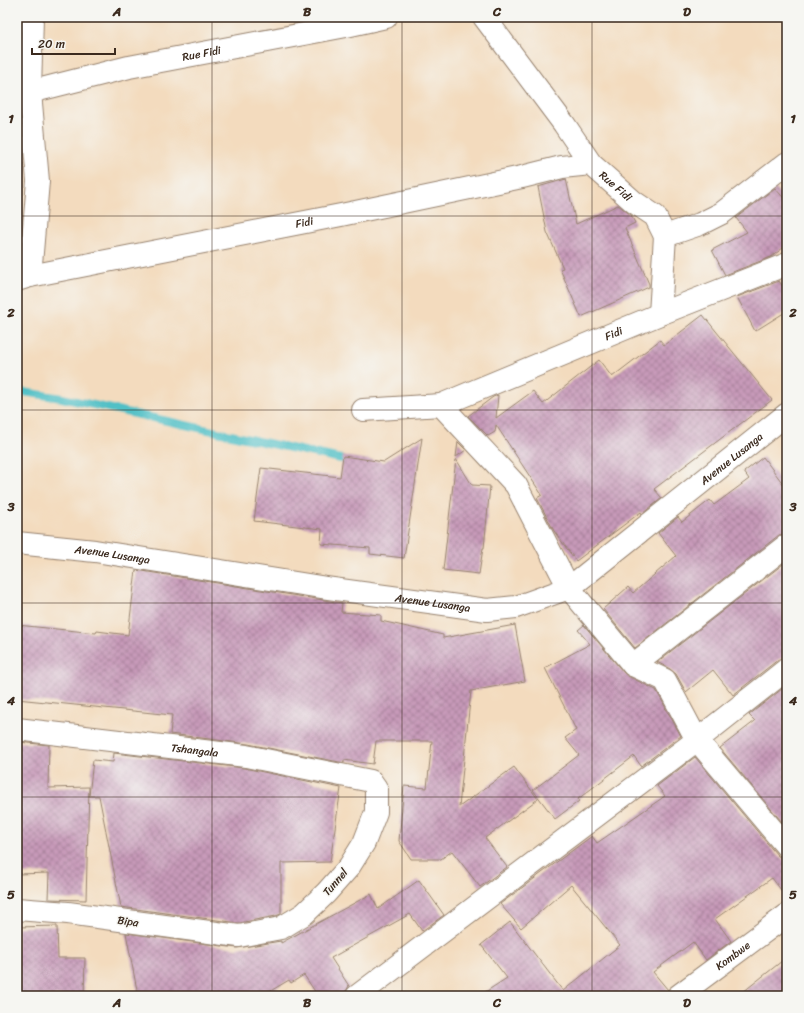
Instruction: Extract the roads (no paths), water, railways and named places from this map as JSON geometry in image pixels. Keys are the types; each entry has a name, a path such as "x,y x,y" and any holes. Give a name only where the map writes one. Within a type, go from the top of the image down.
{"street":[{"path":"24,278 38,181 24,93 32,17"},
{"name":"Rue Fidi","path":"24,93 130,67 386,17"},
{"name":"Rue Fidi","path":"484,17 564,124 591,164 634,202 654,216 665,236"},
{"path":"660,314 665,236 700,224 722,213 787,163"},
{"name":"Fidi","path":"24,278 341,215 522,177 562,167 591,164"},
{"name":"Fidi","path":"363,410 441,405 660,314 787,264"},
{"path":"441,405 516,485 569,588 634,665 665,680 697,740 787,847"},
{"name":"Avenue Lusanga","path":"17,543 95,551 328,588 487,610 516,607 569,588 787,414"},
{"path":"634,665 787,545"},
{"path":"357,996 697,740 787,669"},
{"name":"Tshangala","path":"17,729 246,756 371,781"},
{"name":"Tunnel","path":"239,936 281,928 304,914 326,893 349,867 364,843 376,812 376,788 371,781"},
{"name":"Bipa","path":"17,909 68,913 239,936"},
{"name":"Kombwe","path":"678,996 787,915"}],"waterway":[{"path":"17,391 62,398 341,459"}]}
